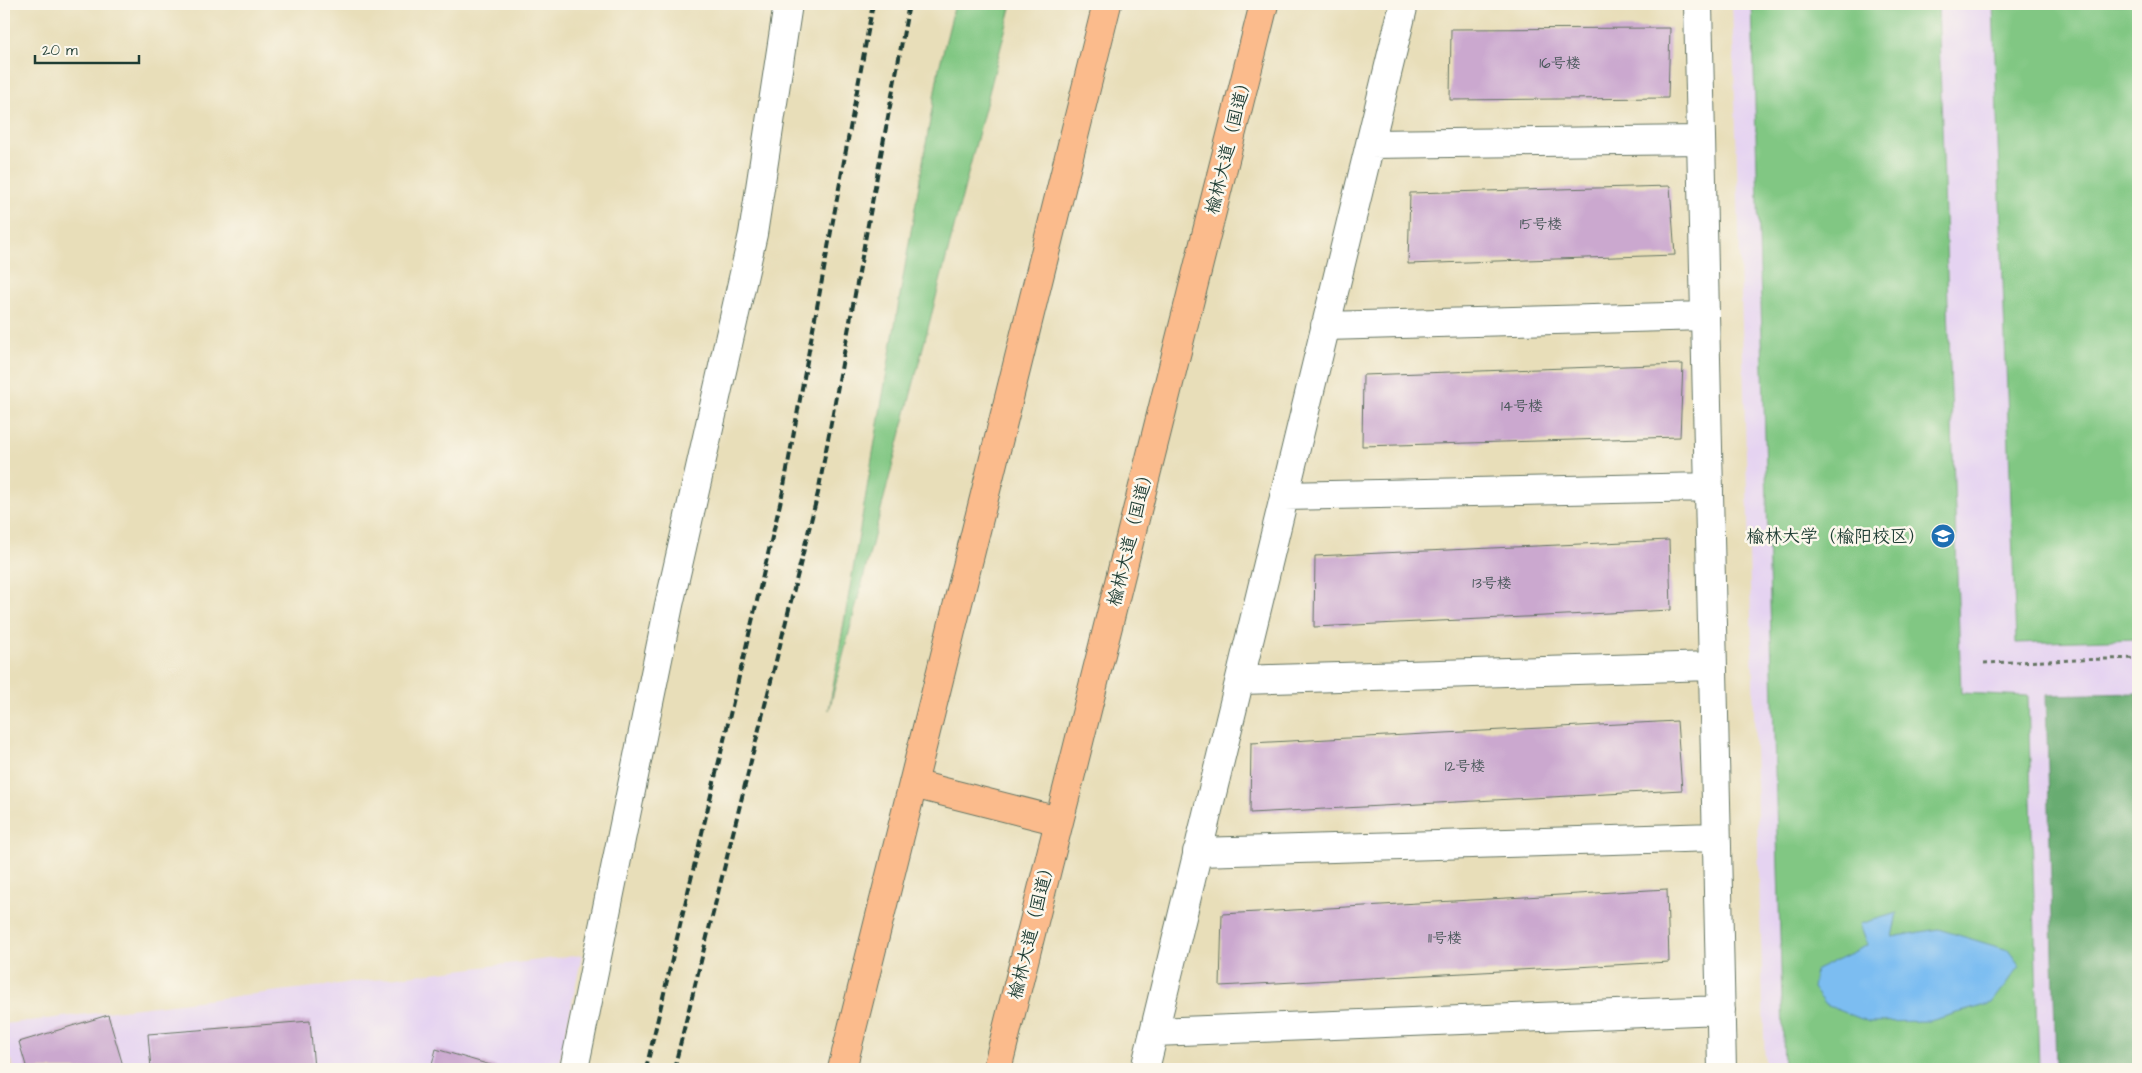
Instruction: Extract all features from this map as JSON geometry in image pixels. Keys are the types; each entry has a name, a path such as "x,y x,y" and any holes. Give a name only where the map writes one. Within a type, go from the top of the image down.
{"highway":[{"path":"842,1069 1107,4"},
{"name":"榆林大道（国道）","path":"997,1069 1264,4"},
{"path":"913,784 1059,821"}],"street":[{"path":"574,1069 669,605 753,234 788,4"},
{"path":"1145,1069 1404,4"},
{"path":"1698,4 1722,1069"},
{"path":"1370,144 1701,140"},
{"path":"1325,326 1705,316"},
{"path":"1284,496 1708,487"},
{"path":"1240,680 1712,666"},
{"path":"1197,852 1716,837"},
{"path":"1154,1032 1720,1010"}],"path":[{"path":"1984,663 2138,658"}],"shaded area":[{"name":"榆林大学（榆阳校区）","path":"1732,4 2138,4 2138,1069 1765,1069"},
{"path":"582,955 558,1069 14,1069 4,1037 4,1024"}],"green space":[{"path":"955,4 1012,4 829,710 939,68"},
{"path":"1752,4 1938,4 1961,693 2028,696 2039,1069 1784,1069"},
{"path":"1993,4 2138,4 2138,639 2016,643"},
{"path":"2138,693 2138,1069 2056,1069 2046,695"}],"water":[{"path":"1897,913 1892,937 1938,929 2008,950 2020,966 1992,1003 1930,1021 1869,1022 1826,1005 1813,988 1816,970 1868,945 1860,924"}],"building":[{"path":"1670,28 1668,98 1450,100 1451,29"},
{"path":"1670,186 1675,255 1408,264 1410,193"},
{"path":"1683,364 1680,437 1362,446 1363,375"},
{"path":"1669,540 1671,610 1314,627 1315,556"},
{"path":"1677,721 1682,790 1250,813 1251,743"},
{"path":"1667,889 1669,962 1220,986 1222,914"},
{"path":"108,1015 124,1069 27,1069 19,1042"},
{"path":"310,1021 314,1069 151,1069 148,1034"},
{"path":"436,1049 504,1069 431,1069"}],"railway":[{"path":"646,1069 783,491 873,4"},
{"path":"674,1069 818,493 909,4"}],"place":[{"name":"榆林大学（榆阳校区）","path":"1943,536"}]}
